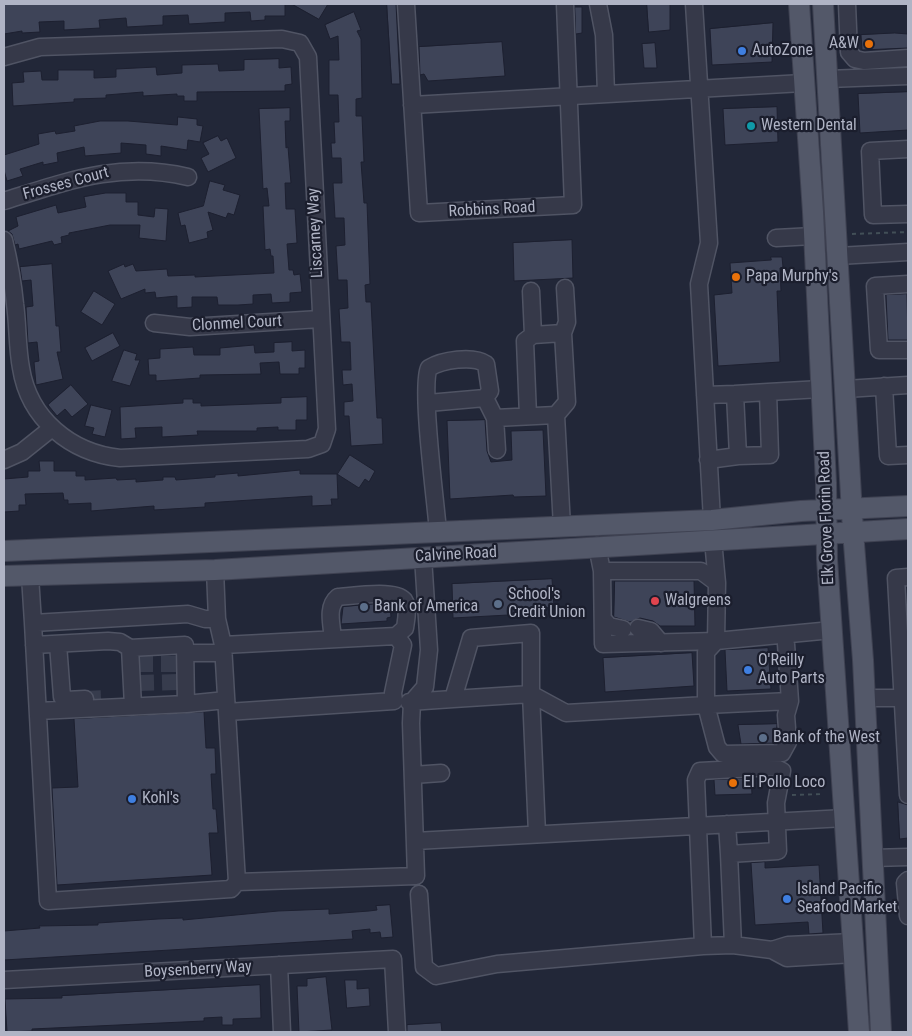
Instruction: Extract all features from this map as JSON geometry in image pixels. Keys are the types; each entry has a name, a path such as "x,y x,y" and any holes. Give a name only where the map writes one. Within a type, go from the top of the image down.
{"main road":[{"name":"Elk Grove Florin Road","path":"799,4 802,83 812,212 832,636 859,1032"},
{"name":"Elk Grove Florin Road","path":"823,4 853,532 865,698 881,1032"},
{"path":"812,212 823,225 830,250 838,256"},
{"name":"Calvine Road","path":"4,551 712,520 827,510 908,506"},
{"path":"424,557 434,544 484,539 506,529"},
{"name":"Calvine Road","path":"4,576 216,570 908,529"},
{"path":"216,570 215,560 225,554 260,550 292,538"},
{"path":"121,572 147,561 202,550 208,547 209,542"}],"street":[{"name":"Robbins Road","path":"406,4 419,214 573,205 565,4"},
{"path":"598,4 604,35 606,94"},
{"path":"694,4 698,88 709,166 711,198 709,243 700,284 712,520"},
{"path":"847,4 849,52 855,59 864,61 908,58"},
{"name":"Liscarney Way","path":"4,57 40,47 282,39 300,42 308,57 327,429 322,444 308,449 120,458 94,454 76,445 52,428"},
{"path":"827,79 908,76"},
{"path":"412,105 802,83"},
{"path":"908,149 870,151 873,215 908,214"},
{"name":"Frosses Court","path":"4,201 99,173 144,170 188,177"},
{"path":"776,238 813,236"},
{"path":"4,240 15,303 24,382 34,406 52,428 32,445 4,460"},
{"path":"838,256 908,252"},
{"path":"908,284 875,286 879,350 908,350"},
{"path":"562,527 556,415 567,402 564,333 567,322 565,288"},
{"path":"531,291 533,335"},
{"name":"Clonmel Court","path":"154,323 190,327 320,319"},
{"path":"528,416 525,341 533,335 564,333"},
{"path":"428,403 485,398 490,391 486,364 480,360 444,362 429,368 426,376 428,403 438,532"},
{"path":"846,389 908,385"},
{"path":"884,386 888,456 908,455"},
{"path":"705,395 821,389"},
{"path":"708,460 738,456 770,455 768,392"},
{"path":"735,394 738,456"},
{"path":"485,398 495,418 497,450"},
{"path":"495,418 556,415"},
{"path":"713,540 717,583 716,641 706,652 706,705 717,748 723,754 782,753 788,742 786,715 790,701 786,644"},
{"path":"604,546 606,571 603,644 832,636"},
{"path":"236,882 416,876 412,702 425,687 429,650 424,557"},
{"path":"30,576 48,900 231,889 236,882 223,649 217,619 216,570"},
{"path":"606,571 701,571 717,583"},
{"path":"908,577 896,578 903,631 901,698 908,795"},
{"path":"183,660 223,649 333,639 396,636 405,628 406,607 404,600 396,595 383,594 338,597 331,606 333,639"},
{"path":"33,623 188,614 206,619 217,619"},
{"path":"603,623 631,631 657,643"},
{"path":"453,699 471,638 532,633 531,694 538,834"},
{"path":"394,700 392,693 403,645 396,636"},
{"path":"716,641 726,647 786,644 832,636"},
{"path":"34,645 108,640 120,642 130,648 185,645 182,682 186,704"},
{"path":"58,644 62,696 66,700 85,700"},
{"path":"130,648 134,665 134,692"},
{"path":"38,711 134,692 186,704 226,706 394,700 412,702 531,694 566,713 790,701"},
{"path":"108,698 134,692"},
{"path":"865,698 901,698"},
{"path":"703,946 696,780 700,771 774,767 782,771 776,803 778,851 729,854"},
{"path":"413,775 441,773"},
{"path":"415,841 776,820 845,818"},
{"path":"727,824 733,945"},
{"path":"872,858 908,856"},
{"path":"908,880 905,883 908,916"},
{"path":"419,894 424,967 436,976 497,964 703,946 733,945 772,950 788,945 854,948"},
{"name":"Boysenberry Way","path":"4,980 393,959 397,1032"},
{"path":"279,965 282,1032"}],"path":[{"path":"849,234 908,232"},
{"path":"790,796 824,794"}],"building":[{"path":"4,4 285,4 285,16 265,16 265,20 251,21 250,12 225,13 225,22 189,24 188,15 163,16 163,25 127,27 126,18 99,20 100,28 64,30 64,21 39,22 40,32 22,33 22,31 4,34"},
{"path":"292,4 328,4 319,19"},
{"path":"387,4 396,4 400,84 392,84"},
{"path":"647,4 670,4 670,30 649,32"},
{"path":"575,7 582,7 582,33 576,34"},
{"path":"354,12 361,30 357,31 361,39 362,98 356,99 356,116 362,116 364,162 361,162 364,203 367,203 370,284 365,285 366,302 371,302 377,418 382,418 383,444 351,446 349,416 344,416 344,402 353,401 352,384 343,385 342,370 351,370 350,342 341,342 339,309 348,308 347,280 338,280 336,246 345,245 344,218 335,218 333,183 342,183 341,158 332,158 331,143 335,143 334,122 339,122 338,95 329,95 329,60 339,60 338,36 330,39 325,25"},
{"name":"AutoZone","path":"773,23 772,62 712,65 710,29"},
{"path":"908,34 908,48 862,50 861,35"},
{"path":"502,42 505,76 428,81 424,74 420,75 419,47"},
{"path":"655,43 657,68 644,68 642,44"},
{"path":"279,59 279,68 291,67 292,84 285,85 285,91 197,92 197,101 184,101 184,96 177,96 177,94 143,96 143,92 106,95 106,98 74,99 74,102 13,106 12,83 24,82 23,72 41,71 42,80 58,80 58,70 94,70 94,78 116,77 116,69 156,67 157,75 182,73 182,65 218,64 219,71 244,70 244,60"},
{"path":"908,92 908,130 860,133 858,94"},
{"name":"Western Dental","path":"777,107 778,142 725,145 723,109"},
{"path":"290,108 290,121 285,121 286,148 288,147 291,183 285,183 286,209 295,209 297,243 287,244 289,270 293,270 294,275 300,274 302,292 290,293 290,302 272,303 271,294 253,295 253,304 238,305 218,305 217,297 192,297 192,307 177,308 177,296 156,298 155,292 145,293 145,289 121,299 108,271 124,264 125,267 133,264 136,271 167,269 168,276 195,275 195,277 274,273 273,256 271,256 270,249 265,250 263,206 269,206 267,188 263,189 259,109"},
{"path":"178,117 197,119 197,125 203,126 200,142 188,140 187,150 161,146 161,156 146,154 146,145 121,143 121,153 85,156 84,147 57,153 58,162 43,165 43,162 20,169 23,176 7,181 4,170 4,155 39,144 38,134 55,131 56,134 75,131 74,126 100,121 177,125"},
{"path":"218,136 221,141 227,138 236,158 208,172 201,158 209,154 203,143"},
{"path":"210,181 225,185 223,190 240,195 234,215 228,213 226,218 208,212 213,230 207,232 208,238 189,243 185,225 181,226 178,213 203,206"},
{"path":"106,193 126,193 126,202 138,202 138,215 154,217 155,208 168,209 166,241 139,238 140,225 110,225 69,233 69,235 61,237 62,243 54,245 52,241 19,249 18,244 15,245 12,234 8,231 18,226 16,217 56,205 58,213 86,207 84,197"},
{"path":"572,240 573,278 514,281 513,243"},
{"path":"771,257 782,257 783,267 780,268 781,291 777,291 780,362 718,366 714,295 732,293 730,263 771,260"},
{"path":"52,264 56,326 59,326 61,352 57,352 63,379 36,385 34,362 39,361 37,342 28,343 26,307 33,306 31,280 22,281 20,267"},
{"path":"94,291 115,304 102,325 81,312"},
{"path":"907,294 908,340 888,340 886,295"},
{"path":"113,333 120,346 92,361 85,348"},
{"path":"292,342 292,351 305,350 305,368 299,368 299,374 280,374 279,362 260,363 261,374 200,375 200,378 156,381 156,375 149,375 148,359 160,358 160,349 193,347 194,355 220,355 220,348 254,345 255,353 274,352 274,343"},
{"path":"124,350 137,354 135,360 140,360 130,386 112,381"},
{"path":"71,385 88,404 72,417 65,409 57,416 48,405"},
{"path":"307,397 307,420 296,420 296,430 278,430 278,427 257,428 257,431 197,431 198,435 162,437 162,427 135,428 136,438 121,439 120,407 183,403 183,399 193,399 193,403 201,403 201,406 281,403 281,398"},
{"path":"91,405 112,410 105,437 92,434 94,428 85,426"},
{"path":"485,420 487,451 491,462 512,460 511,431 543,430 546,496 514,497 513,495 450,499 447,421"},
{"path":"350,455 375,471 369,482 365,479 359,488 337,474"},
{"path":"39,461 54,461 54,471 76,471 76,476 85,476 85,480 116,478 117,480 136,479 136,482 163,480 163,477 175,477 176,480 238,473 238,476 300,470 300,474 337,474 338,499 331,499 332,505 312,506 312,496 205,503 205,507 154,510 154,506 91,511 91,503 68,504 68,500 64,500 63,493 25,494 26,505 19,505 19,511 4,512 4,479 28,477 28,471 40,471"},
{"path":"552,579 554,607 545,608 545,613 453,618 452,584"},
{"name":"Walgreens","path":"615,581 694,581 695,626 660,626 653,621 640,618 630,622 614,617"},
{"path":"373,604 390,605 391,617 387,618 387,621 341,624 343,607"},
{"name":"O'Reilly Auto Parts","path":"768,648 771,689 727,691 725,650"},
{"path":"692,653 694,686 605,692 603,658"},
{"name":"Kohl's","path":"204,712 206,748 215,748 216,774 211,774 213,809 216,809 218,833 209,833 212,875 57,885 52,788 78,787 74,719"},
{"name":"Bank of the West","path":"777,724 776,743 741,744 738,725"},
{"name":"El Pollo Loco","path":"751,778 752,794 715,795 714,780"},
{"path":"898,802 908,805 908,838 900,839"},
{"name":"Island Pacific Seafood Market","path":"765,862 765,868 819,865 823,933 809,934 808,922 755,925 751,863"},
{"path":"390,905 393,937 381,938 380,932 370,933 370,929 352,931 353,939 4,960 4,931 40,928 39,926 98,925 98,923 158,919 183,918 183,920 278,911 329,909 329,914 377,910 376,906"},
{"path":"326,977 332,1030 299,1032 297,986 307,986 307,979"},
{"path":"345,980 357,980 357,989 369,988 370,1006 347,1008"},
{"path":"260,985 261,1018 233,1019 233,1025 222,1025 222,1017 204,1018 204,1021 32,1029 32,1031 7,1032 5,999 62,998 62,996"},
{"path":"441,1023 442,1032 407,1032 407,1025"}],"tunnel":[{"path":"137,664 179,664"},
{"path":"138,683 179,682"},
{"path":"85,699 108,698"}],"place":[{"name":"A&W","path":"869,44"},
{"name":"AutoZone","path":"742,51"},
{"name":"Western Dental","path":"751,126"},
{"name":"Papa Murphy's","path":"736,277"},
{"name":"Walgreens","path":"655,601"},
{"name":"School's Credit Union","path":"498,604"},
{"name":"Bank of America","path":"364,607"},
{"name":"O'Reilly Auto Parts","path":"748,670"},
{"name":"Bank of the West","path":"763,738"},
{"name":"El Pollo Loco","path":"733,783"},
{"name":"Kohl's","path":"132,799"},
{"name":"Island Pacific Seafood Market","path":"787,899"}]}
